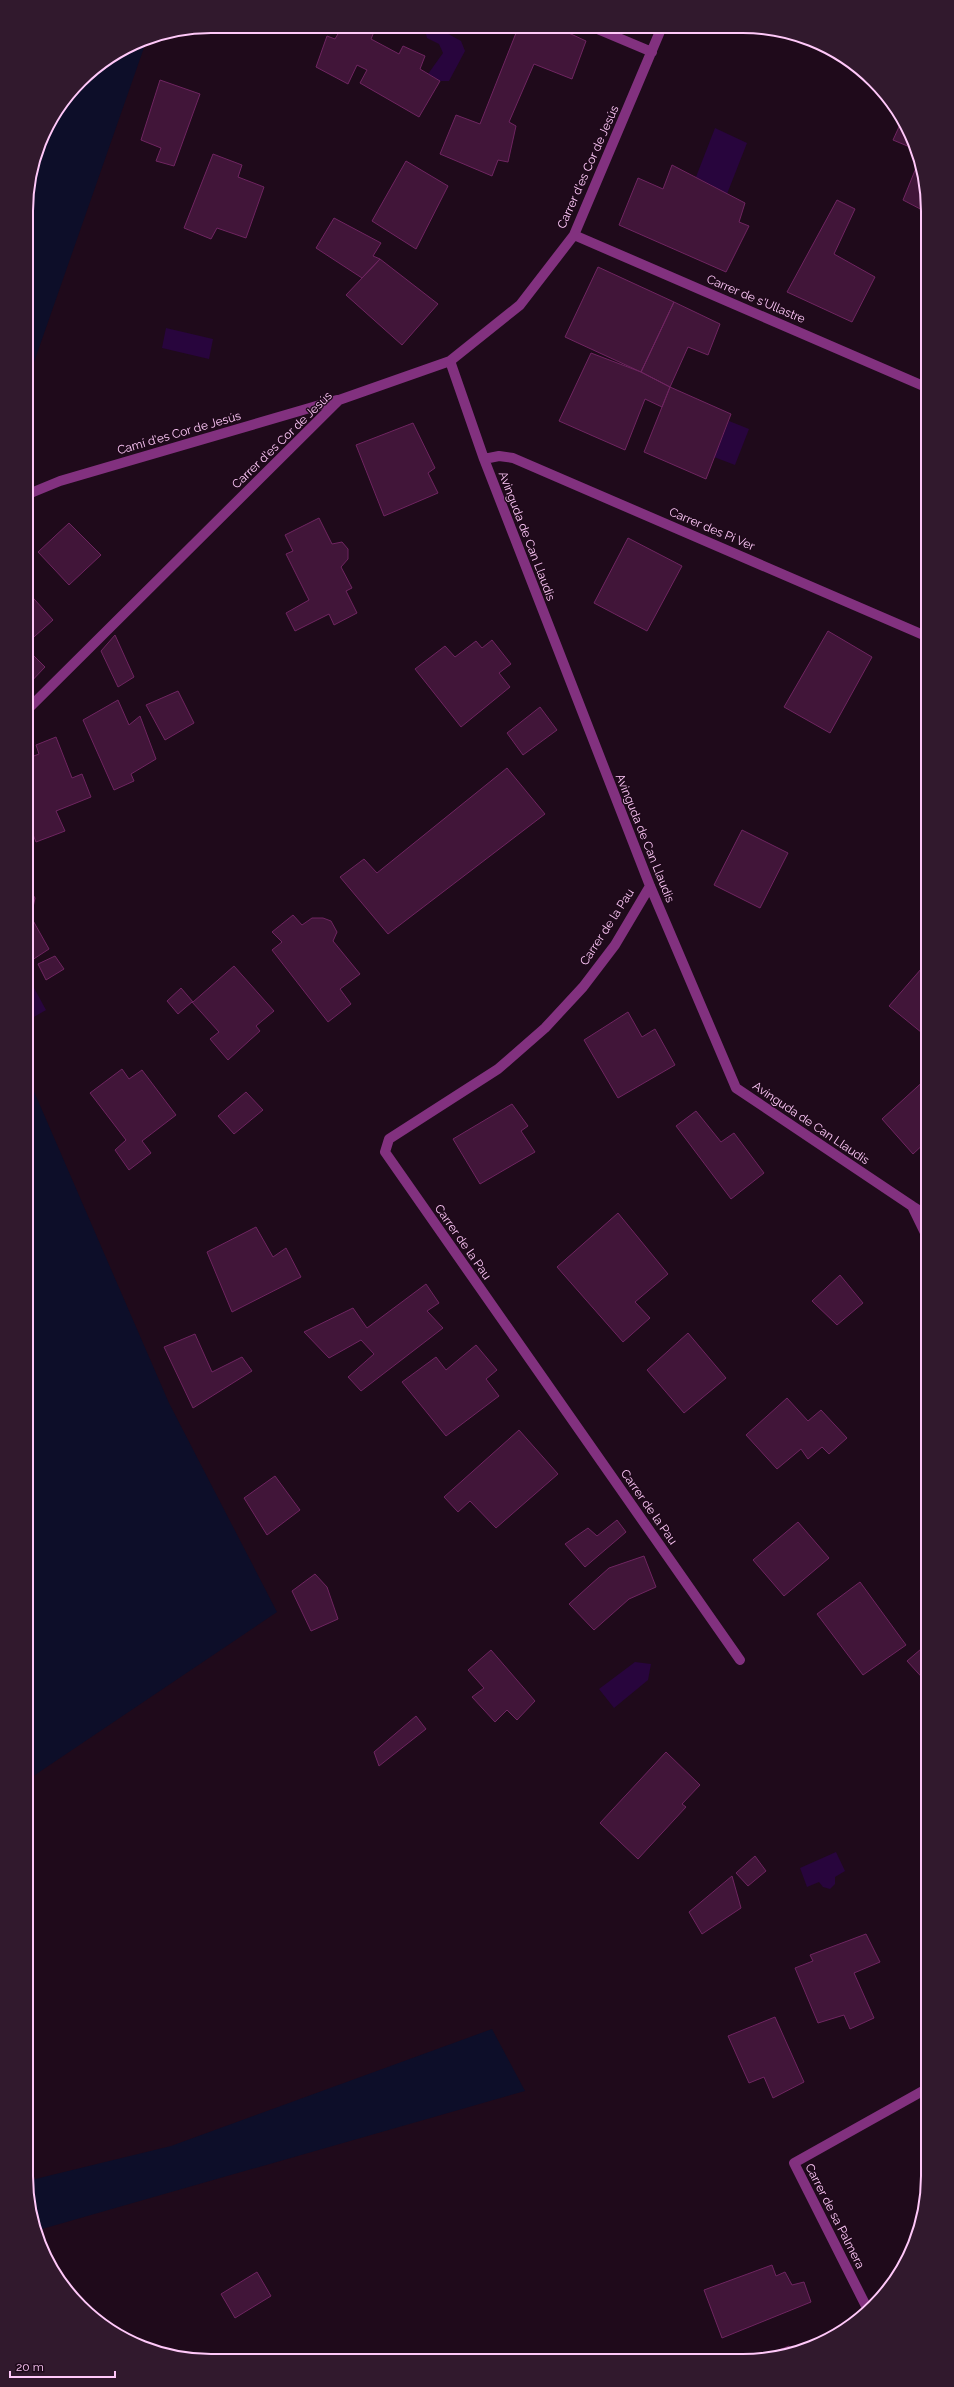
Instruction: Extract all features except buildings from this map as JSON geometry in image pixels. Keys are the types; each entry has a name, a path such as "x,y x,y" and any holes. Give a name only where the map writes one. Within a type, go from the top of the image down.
{"street":[{"path":"607,33 652,52"},
{"name":"Carrer d'es Cor de Jesús","path":"33,704 339,400 450,361 520,305 574,235 659,33"},
{"name":"Carrer de s'Ullastre","path":"574,235 921,385"},
{"name":"Avinguda de Can Llaudis","path":"450,361 484,459 650,886 736,1088 921,1212"},
{"name":"Camí d'es Cor de Jesús","path":"33,491 60,481 339,400"},
{"name":"Carrer des Pi Ver","path":"484,459 499,456 513,458 921,635"},
{"name":"Carrer de la Pau","path":"650,886 615,945 583,987 545,1028 498,1070 388,1139 385,1152 740,1660"},
{"path":"912,1206 921,1225"},
{"name":"Carrer de sa Palmera","path":"866,2305 794,2163 921,2092"}],"shaded area":[{"path":"426,33 447,33 461,41 465,51 449,81 440,81 428,74 443,53 439,44 427,38"},
{"path":"144,46 33,365 33,199 36,176 42,154 51,132 63,112 85,85 112,63 132,51"},
{"path":"715,128 747,143 727,194 696,177"},
{"path":"166,328 213,339 209,359 162,348"},
{"path":"729,421 749,429 735,465 714,457"},
{"path":"33,986 46,1010 33,1018"},
{"path":"33,1089 169,1403 277,1612 33,1776"},
{"path":"635,1662 651,1664 648,1680 614,1708 599,1689"},
{"path":"836,1852 845,1871 835,1877 835,1884 830,1889 823,1887 819,1882 807,1887 800,1868"},
{"path":"492,2029 525,2091 41,2229 36,2211 33,2180 171,2146"}]}
